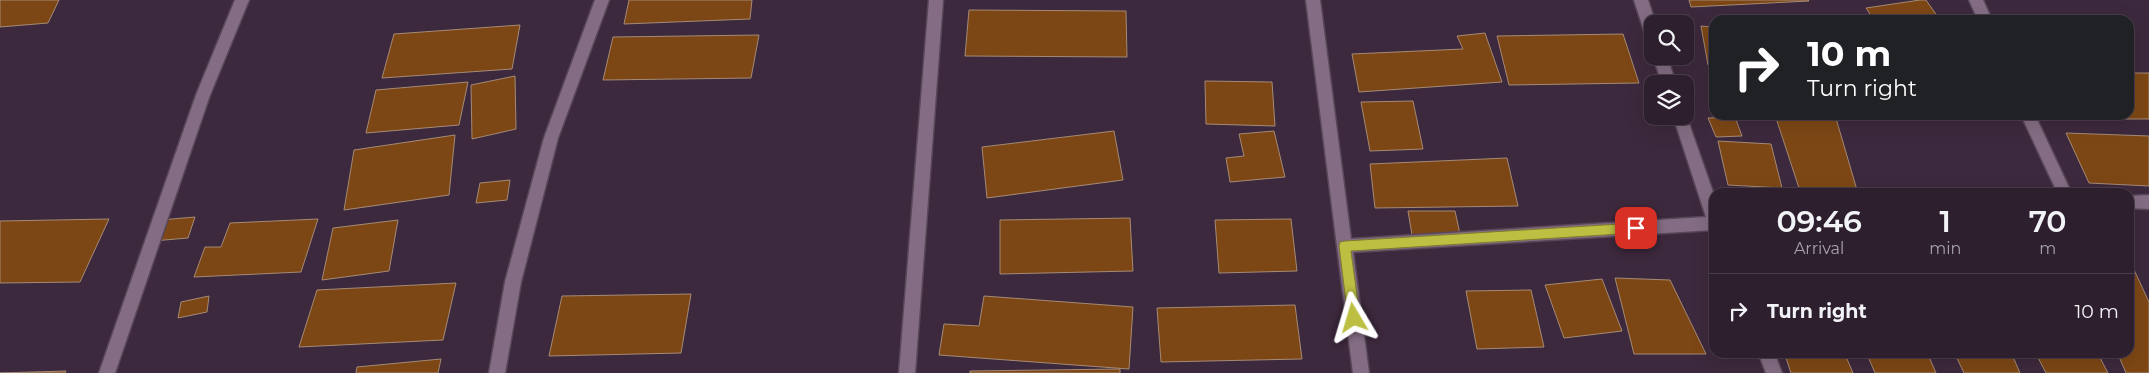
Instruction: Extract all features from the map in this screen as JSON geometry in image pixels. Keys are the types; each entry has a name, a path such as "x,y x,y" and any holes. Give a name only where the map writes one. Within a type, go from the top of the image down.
{"street":[{"path":"107,373 203,95 242,0"},
{"path":"497,373 513,282 551,138 602,0"},
{"path":"907,373 936,0"},
{"path":"1313,0 1361,373"},
{"path":"1641,0 1646,15"},
{"path":"1976,0 1984,15"},
{"path":"2030,120 2062,188"},
{"path":"1683,125 1709,204"},
{"path":"2134,202 2149,202"},
{"path":"1345,246 1709,223"},
{"path":"1768,358 1774,373"}],"building":[{"path":"0,0 59,0 48,23 0,27"},
{"path":"629,0 752,0 750,19 624,24"},
{"path":"1689,0 1808,0 1809,1 1691,7"},
{"path":"1926,0 1936,15 1871,15 1866,8"},
{"path":"969,10 1126,11 1127,57 965,56"},
{"path":"520,25 512,69 382,78 394,34"},
{"path":"1701,26 1709,27 1708,65"},
{"path":"1485,33 1502,82 1359,92 1352,54 1463,49 1457,36"},
{"path":"1623,34 1639,83 1509,85 1497,36"},
{"path":"759,35 751,78 603,80 613,37"},
{"path":"2134,73 2149,73 2149,119 2134,119"},
{"path":"515,76 516,129 472,139 471,85"},
{"path":"1205,81 1272,82 1275,126 1206,124"},
{"path":"468,82 459,125 366,133 376,90"},
{"path":"1413,101 1423,149 1370,151 1361,102"},
{"path":"1708,118 1709,120 1736,120 1742,136 1716,137"},
{"path":"1777,120 1836,120 1856,188 1799,188"},
{"path":"1114,131 1123,180 987,198 982,147"},
{"path":"1274,131 1285,177 1230,182 1226,158 1244,156 1239,134"},
{"path":"2066,133 2149,136 2149,186 2089,183"},
{"path":"455,135 449,195 344,210 354,150"},
{"path":"1718,141 1771,144 1782,188 1728,185"},
{"path":"1507,158 1518,206 1375,208 1370,164"},
{"path":"510,180 507,200 476,203 480,183"},
{"path":"1408,211 1455,211 1460,234 1412,235"},
{"path":"195,217 188,238 153,241 160,220"},
{"path":"1130,218 1133,271 1000,274 1000,220"},
{"path":"109,219 80,282 0,283 0,221"},
{"path":"318,219 301,272 194,277 205,247 221,247 230,223"},
{"path":"1291,219 1297,271 1219,273 1215,220"},
{"path":"398,220 389,271 322,280 333,228"},
{"path":"2134,270 2149,302 2149,373 2126,373 2120,358 2134,358"},
{"path":"1615,278 1670,280 1706,354 1634,354"},
{"path":"1602,279 1622,331 1564,338 1545,285"},
{"path":"456,283 443,340 299,347 317,290"},
{"path":"1531,290 1544,347 1477,349 1466,291"},
{"path":"691,294 681,353 549,356 562,296"},
{"path":"209,296 207,312 178,318 181,302"},
{"path":"984,296 1133,307 1129,369 939,355 944,324 979,326"},
{"path":"1295,305 1302,359 1161,362 1157,308"},
{"path":"1786,358 1847,358 1853,373 1791,373"},
{"path":"1869,358 1930,358 1936,373 1875,373"},
{"path":"1957,358 2014,358 2020,373 1964,373"},
{"path":"2038,358 2100,358 2108,373 2046,373"},
{"path":"441,359 438,373 356,373 357,367"},
{"path":"1120,369 1120,373 970,373 970,371"},
{"path":"66,371 65,373 0,373"}],"route":[{"path":"1354,318 1345,246 1636,228"}]}
